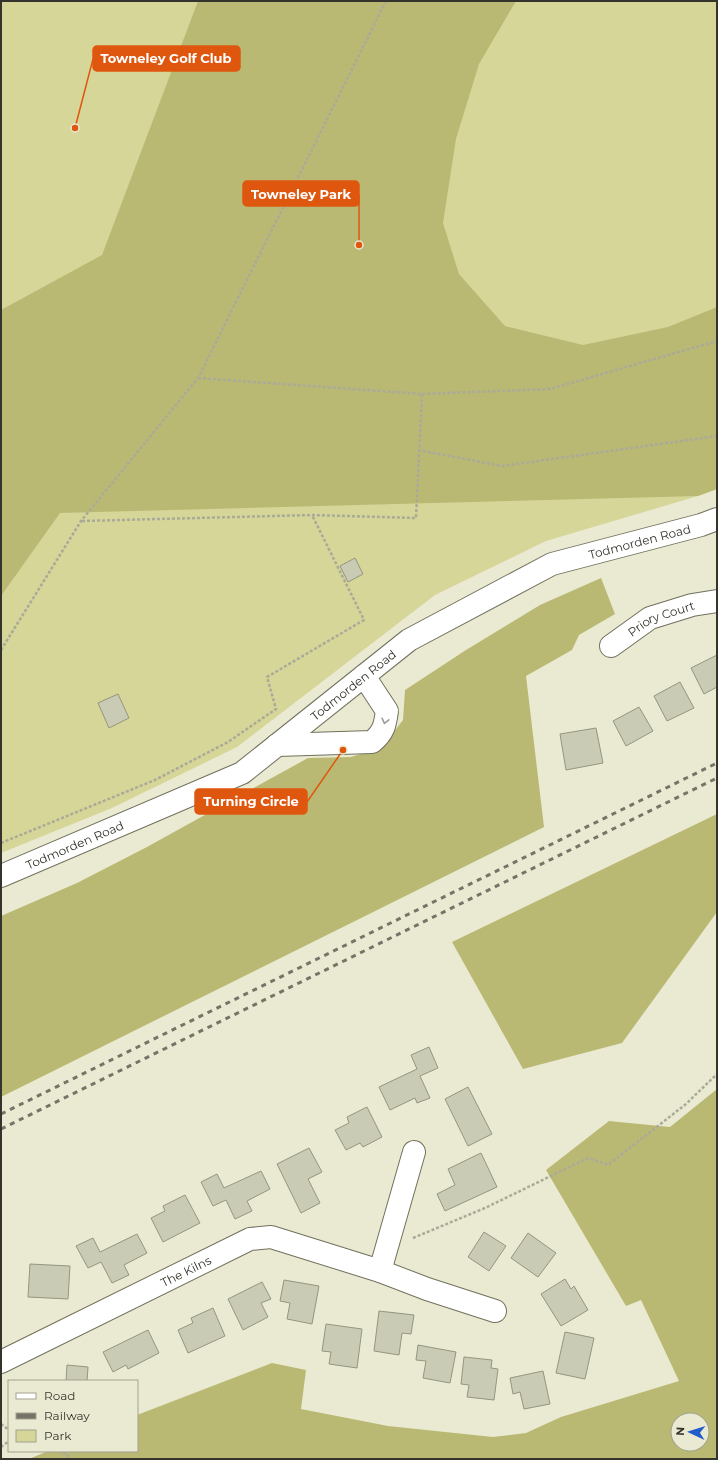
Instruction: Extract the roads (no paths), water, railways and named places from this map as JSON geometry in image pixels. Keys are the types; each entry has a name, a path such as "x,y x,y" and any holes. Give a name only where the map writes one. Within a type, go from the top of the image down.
{"main road":[{"name":"Todmorden Road","path":"1,876 242,773 408,640 552,564 701,525 717,519"},
{"name":"Priory Court","path":"611,646 650,618 692,605 717,601"},
{"path":"277,745 372,742 380,735 386,724 387,710 364,676"},
{"path":"380,1271 414,1152"},
{"name":"The Kilns","path":"1,1362 250,1239 271,1236 380,1271 427,1289 495,1311"}],"railway":[{"path":"1,1114 717,763"},
{"path":"1,1129 717,778"}],"place":[{"name":"Towneley Golf Club","path":"75,128"},
{"name":"Towneley Park","path":"359,245"},
{"name":"Turning Circle","path":"343,750"}]}
